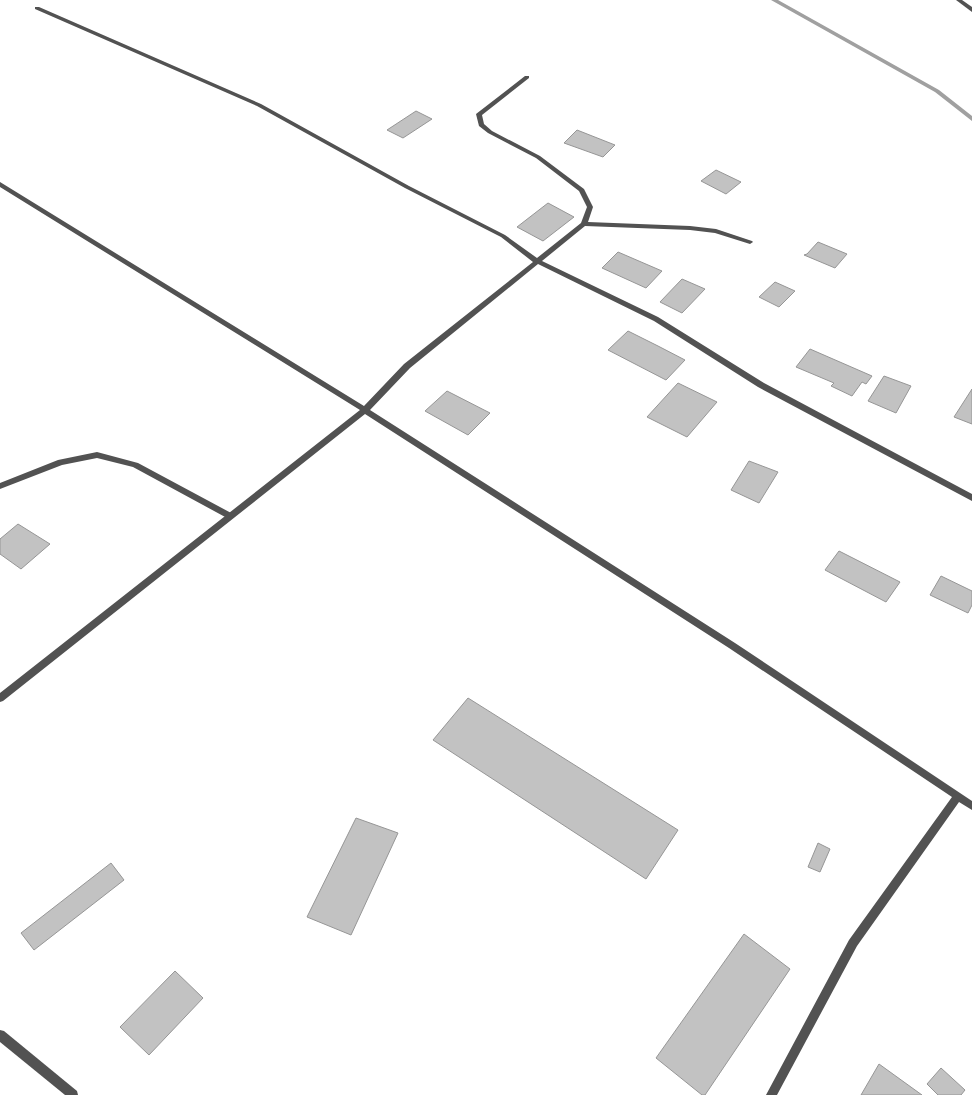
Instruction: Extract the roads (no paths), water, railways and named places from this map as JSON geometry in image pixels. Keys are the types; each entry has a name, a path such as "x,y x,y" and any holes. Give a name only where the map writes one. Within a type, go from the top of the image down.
{"street":[{"path":"959,0 972,10"},
{"path":"37,8 259,105 407,187 503,236 538,262 656,319 761,386 972,498"},
{"path":"0,698 365,410 407,366 584,224 590,207 582,190 538,157 490,132 481,125 480,114 527,77"},
{"path":"0,184 365,410 780,678 972,806"},
{"path":"584,224 690,228 716,231 750,242"},
{"path":"0,486 61,462 97,455 135,465 230,516"},
{"path":"771,1095 853,943 958,796"},
{"path":"0,1035 73,1095"}],"waterway":[{"path":"774,0 937,91 972,119"}]}
